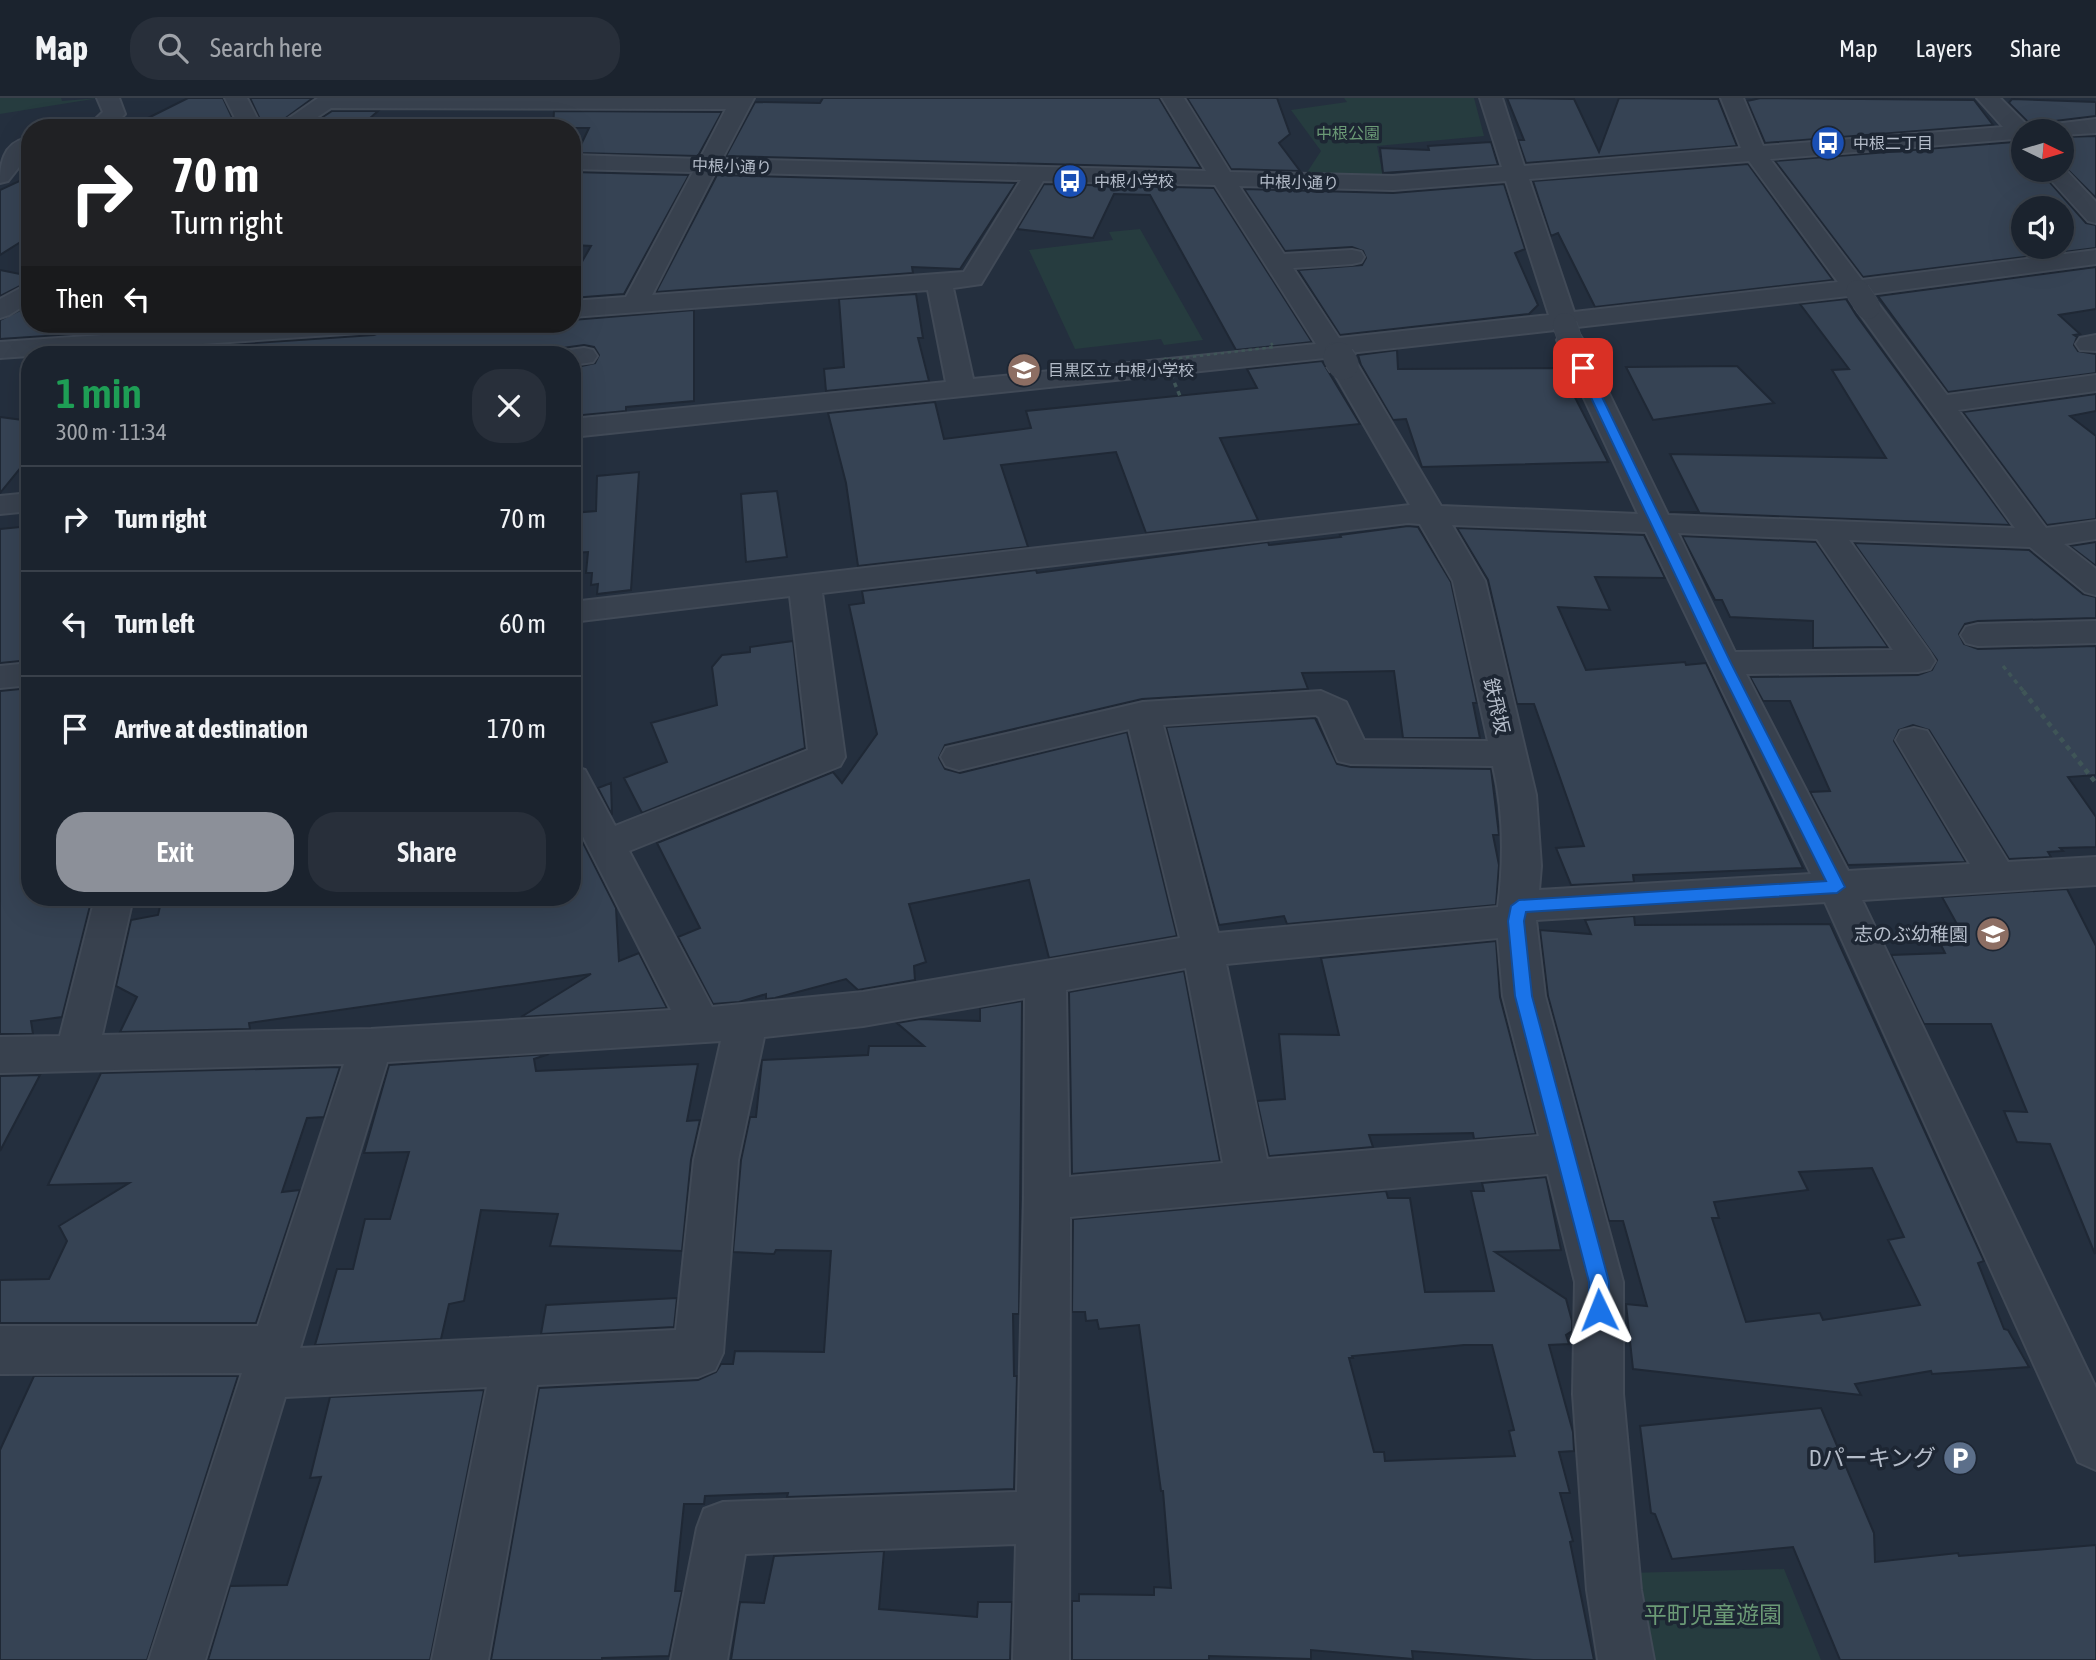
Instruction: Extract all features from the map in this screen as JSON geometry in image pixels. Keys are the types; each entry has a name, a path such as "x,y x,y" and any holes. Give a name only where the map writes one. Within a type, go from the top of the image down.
{"street":[{"path":"108,98 114,114 108,119"},
{"path":"236,98 246,119"},
{"name":"鉄飛坂","path":"1173,98 1192,133 1339,358 1469,581 1518,795 1522,866 1517,914 1524,996 1599,1282 1598,1394 1614,1591 1626,1660"},
{"path":"1491,98 1568,333 1724,663 1837,887 2096,1444"},
{"path":"1732,98 1755,154 1942,404 2038,538 2096,585"},
{"path":"1988,98 2011,119"},
{"path":"300,119 330,100 741,101 635,304"},
{"name":"中根小通り","path":"2074,129 2096,127"},
{"name":"中根小通り","path":"581,162 1393,183 2011,134"},
{"path":"0,143 21,145"},
{"path":"0,176 21,153"},
{"path":"581,308 972,279 1036,174"},
{"path":"2064,182 2096,216"},
{"path":"1275,262 1352,257"},
{"path":"1864,299 2096,257"},
{"path":"581,446 747,430 779,420 1068,397 1339,358 1864,299 2096,282"},
{"path":"939,283 961,387"},
{"path":"0,310 21,297"},
{"path":"72,346 306,333"},
{"path":"0,350 21,349"},
{"path":"581,427 1317,352 1339,358"},
{"path":"1942,404 2096,383"},
{"path":"0,483 21,482"},
{"path":"0,505 21,503"},
{"path":"581,611 1408,514 2038,538 2096,530"},
{"path":"1724,663 1918,661 1826,530"},
{"path":"607,844 827,757 805,585"},
{"path":"1978,635 2096,632"},
{"path":"0,677 21,675"},
{"path":"959,757 1143,714 1321,703 1334,710 1351,752 1508,754"},
{"path":"1143,714 1203,950 1249,1182"},
{"path":"1913,740 1997,876"},
{"path":"581,796 692,1008 693,1026"},
{"path":"0,1055 371,1046 746,1022 863,1009 1127,961 1203,950 1517,914 1837,887 2096,871"},
{"path":"77,1053 112,906"},
{"path":"1041,1660 1047,1199 1045,978"},
{"path":"0,1350 269,1362 516,1363 698,1353 716,1160 746,1022"},
{"path":"177,1660 371,1046"},
{"path":"1047,1199 1565,1153"},
{"path":"460,1660 516,1363"},
{"path":"699,1660 723,1528 1044,1517"}],"path":[{"path":"1180,396 1164,358 1274,347 1271,343"},
{"path":"1978,635 2096,783"}],"green space":[{"path":"0,98 61,98 62,101 99,98 0,114"},
{"name":"中根公園","path":"1344,98 1474,98 1484,136 1377,146 1383,176 1306,174 1321,151 1291,110 1347,102"},
{"path":"1140,229 1203,340 1164,345 1161,339 1075,349 1029,250 1113,240 1109,232"},
{"name":"平町児童遊園","path":"1784,1569 1821,1660 1646,1660 1627,1573"}],"building":[{"path":"188,98 223,98 233,119 146,119"},
{"path":"250,98 313,98 284,119 260,119"},
{"path":"823,98 1159,98 1201,168 726,156 755,102 820,103"},
{"path":"1187,98 1277,98 1290,134 1279,143 1300,171 1231,169"},
{"path":"1507,98 1574,99 1599,152 1619,98 1718,99 1737,146 1526,163 1518,140 1524,140"},
{"path":"1761,98 1974,100 1993,125 1765,143 1747,101"},
{"path":"2012,99 2096,102 2096,116 2025,119 2009,103"},
{"path":"332,111 378,111 369,119 320,119"},
{"path":"554,111 722,112 698,156 581,153 581,145 589,128 581,128 581,119 554,119"},
{"path":"2096,136 2096,198 2074,176 2074,137"},
{"path":"1491,142 1498,165 1383,173 1380,148 1429,150 1428,146"},
{"path":"2011,142 2011,182 2050,182 2062,196 2011,196 2011,259 1863,277 1775,161"},
{"path":"1748,164 1833,280 1595,307 1558,233 1551,236 1533,181"},
{"path":"581,172 689,175 624,294 581,297 581,263 591,246 581,245"},
{"path":"717,175 1016,183 960,269 912,267 913,273 656,292"},
{"path":"21,180 21,242 0,255 0,190"},
{"path":"1044,184 1214,188 1312,342 1236,350 1150,195 1114,194 1093,238 1017,229"},
{"path":"1504,184 1525,249 1515,253 1538,305 1529,314 1340,335 1298,270 1362,265 1366,258 1363,251 1352,247 1285,251 1244,189 1393,193"},
{"path":"2074,209 2086,223 2096,225 2096,248 2074,251"},
{"path":"2096,267 2096,309 2059,315 2080,334 2074,335 2077,337 2074,345 2078,351 2096,354 2096,373 1948,392 1878,296"},
{"path":"0,270 21,274 21,286 0,296"},
{"path":"916,294 923,338 918,338 929,381 826,391 824,369 844,367 839,299"},
{"path":"1846,299 2010,525 1670,512 1699,512 1670,454 1886,458 1832,370 1849,369 1800,304"},
{"path":"21,310 21,333 92,333 0,339 0,320"},
{"path":"694,310 694,401 626,407 626,411 581,415 581,366 595,363 599,355 594,347 584,345 211,346 380,333 581,333 581,319"},
{"path":"1397,350 1398,369 1560,368 1608,462 1422,467 1406,419 1393,420 1358,355"},
{"path":"1322,361 1360,424 1220,438 1258,520 1146,533 1116,452 1001,465 1028,547 858,566 846,483 828,413 935,402 944,439 1031,428 1026,411 1257,388 1247,369"},
{"path":"1737,366 1774,403 1653,420 1626,367"},
{"path":"2096,394 2096,411 2070,416 2096,436 2096,519 2047,525 1963,412"},
{"path":"0,417 21,420 21,467 0,493"},
{"path":"639,472 631,590 597,594 598,584 591,585 592,573 586,573 588,552 581,552 581,512 596,511 597,476"},
{"path":"777,491 787,557 746,562 741,494"},
{"path":"21,527 21,661 0,663 0,529"},
{"path":"1418,527 1451,582 1477,703 1473,703 1480,738 1403,738 1394,671 1302,673 1308,689 1142,699 945,745 939,758 945,769 960,773 1127,732 1177,936 1049,958 1029,880 909,904 926,962 914,966 915,980 858,990 846,979 775,998 766,999 766,994 739,1002 713,1004 678,937 700,928 657,843 833,772 842,783 877,734 849,605 864,603 862,591 1036,570 1037,573 1268,542 1269,545 1341,537 1340,535"},
{"path":"1457,528 1644,535 1665,578 1595,577 1610,610 1558,607 1586,670 1685,662 1686,665 1706,663 1803,868 1633,875 1634,882 1571,885 1556,848 1584,846 1534,704 1517,704 1488,580"},
{"path":"1682,536 1816,542 1888,647 1813,648 1813,621 1730,617 1722,600 1715,600"},
{"path":"2096,542 2096,566 2070,546"},
{"path":"1854,543 2029,550 2083,594 2096,597 2096,618 1978,621 1965,624 1959,634 1964,644 1978,649 2096,646 2096,775 2068,777 2096,817 2096,847 2060,848 2063,851 2048,852 2051,857 2009,859 1929,730 1913,725 1899,730 1894,741 1966,862 1848,865 1810,792 1830,791 1790,701 1763,701 1750,677 1918,675 1932,670 1937,660"},
{"path":"793,641 805,748 642,813 624,778 667,762 651,723 717,705 712,667 722,655 750,652 750,647"},
{"path":"21,689 21,906 90,906 62,1017 31,1021 33,1034 0,1034 0,691"},
{"path":"1315,718 1337,764 1351,767 1491,769 1499,835 1493,835 1499,865 1496,905 1287,924 1284,916 1219,925 1166,727"},
{"path":"611,783 612,815 598,788"},
{"path":"581,839 616,908 619,961 639,953 667,1008 521,1017 591,974 249,1023 250,1029 120,1032 137,997 116,986 131,920 158,915 160,906 581,906"},
{"path":"2067,889 2096,946 2095,1254 2050,1144 2017,1142 2004,1111 2027,1112 1991,1024 1924,1024 1891,955 1945,953 1941,945 1968,944 1942,897"},
{"path":"1634,916 1635,925 1830,924 1984,1261 1978,1263 2004,1329 2008,1330 2029,1367 1932,1374 1931,1371 1855,1384 1861,1395 1633,1369 1626,1304 1647,1306 1623,1221 1609,1221 1548,996 1540,930 1591,934 1585,920","holes":["1872,1168 1904,1237 1888,1240 1920,1305 1823,1320 1820,1313 1746,1322 1712,1218 1719,1218 1714,1202 1808,1190 1799,1172"]},
{"path":"1496,941 1500,997 1536,1134 1474,1139 1473,1133 1369,1135 1373,1147 1269,1156 1257,1101 1285,1099 1279,1034 1339,1035 1321,958"},
{"path":"1184,971 1220,1161 1072,1174 1069,992"},
{"path":"1022,1001 1019,1314 1013,1314 1014,1376 1017,1376 1014,1489 787,1497 788,1493 705,1496 704,1504 684,1504 675,1591 682,1591 669,1656 602,1660 491,1660 539,1388 698,1380 716,1372 721,1364 733,1364 735,1351 824,1352 831,1251 776,1250 774,1254 733,1252 741,1160 750,1117 756,1117 762,1060 868,1055 869,1046 924,1046 897,1023 920,1019 980,1021 980,1008"},
{"path":"549,1054 534,1059 536,1071 698,1064 687,1121 700,1120 691,1160 682,1251 550,1246 558,1214 481,1210 464,1301 449,1304 441,1339 315,1345 337,1269 353,1269 365,1219 390,1219 409,1152 364,1153 389,1065"},
{"path":"340,1067 324,1117 307,1118 282,1192 300,1190 256,1323 0,1323 0,1280 49,1279 67,1241 59,1226 129,1183 48,1185 101,1073"},
{"path":"40,1075 0,1151 0,1076"},
{"path":"1546,1177 1561,1250 1495,1252 1566,1299 1572,1321 1572,1331 1566,1335 1569,1344 1549,1345 1573,1432 1574,1451 1559,1452 1570,1493 1560,1493 1573,1541 1570,1542 1594,1660 1533,1660 1412,1651 1413,1659 1311,1650 1311,1659 1209,1656 1209,1660 1072,1660 1072,1601 1079,1601 1079,1594 1154,1595 1154,1587 1171,1588 1163,1491 1139,1325 1099,1329 1097,1320 1086,1321 1085,1312 1072,1312 1073,1219 1386,1191 1388,1198 1410,1198 1425,1292 1494,1291 1471,1191 1484,1191 1482,1183","holes":["1464,1345 1492,1345 1514,1430 1509,1431 1515,1456 1385,1461 1384,1452 1374,1452 1349,1358"]},
{"path":"677,1298 674,1327 541,1334 546,1305"},
{"path":"34,1376 238,1376 147,1660 0,1660 0,1450"},
{"path":"484,1390 430,1660 208,1660 230,1586 287,1585 321,1477 310,1478 330,1397"},
{"path":"1821,1408 1874,1533 1875,1562 1958,1553 1959,1556 2096,1545 2096,1660 1840,1660 1793,1547 1672,1559 1655,1514 1651,1513 1640,1426"},
{"path":"884,1551 879,1609 977,1617 978,1602 1012,1602 1010,1660 731,1660 740,1602 764,1603 774,1556"}],"place":[{"name":"中根二丁目","path":"1828,143"},
{"name":"中根小学校","path":"1070,181"},
{"name":"目黒区立 中根小学校","path":"1024,370"},
{"name":"志のぶ幼稚園","path":"1993,934"},
{"name":"Dパーキング","path":"1960,1458"}],"route":[{"path":"1583,368 1724,663 1837,887 1519,906 1516,921 1524,996 1599,1282 1599,1310"}]}
